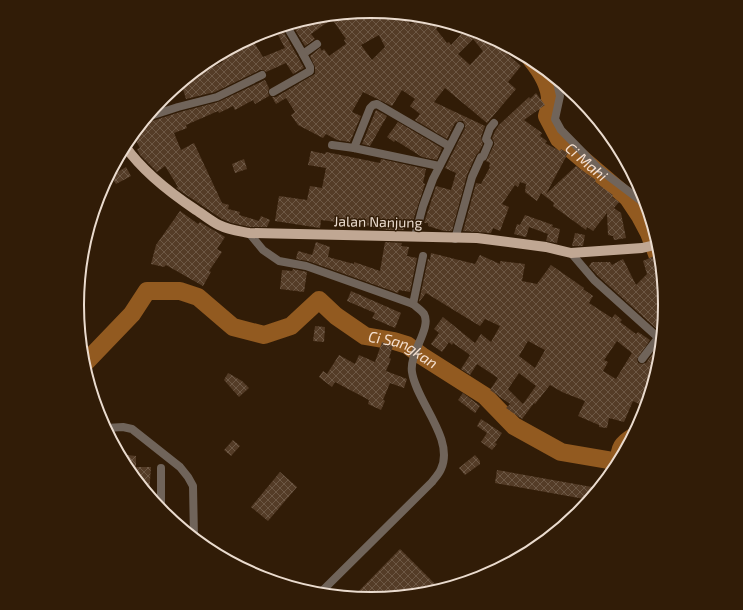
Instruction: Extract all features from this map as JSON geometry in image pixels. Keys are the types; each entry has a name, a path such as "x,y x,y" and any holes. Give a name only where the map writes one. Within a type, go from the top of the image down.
{"main road":[{"name":"Jalan Nanjung","path":"129,151 154,178 182,202 220,225 237,231 249,233 415,236 455,239 477,238 546,247 570,253 652,246"}],"street":[{"path":"274,92 310,71 303,54 289,30"},
{"path":"303,54 317,44"},
{"path":"159,113 217,97 262,76"},
{"path":"558,87 560,96 555,119 561,130 599,169 638,199"},
{"path":"354,148 370,108 375,104 449,146"},
{"path":"455,239 472,177 481,156 483,157 489,143 486,139 490,128 494,123"},
{"path":"415,236 423,206 439,166 460,126"},
{"path":"332,145 354,148 439,166"},
{"path":"249,233 263,250 279,261 306,266 413,304 423,313 426,320 425,328 414,353 412,373 415,383 441,438 443,458 441,468 432,482 325,588"},
{"path":"570,253 594,280 657,336"},
{"path":"413,304 423,256"},
{"path":"642,359 656,344"},
{"path":"112,428 122,427 132,429 180,467 188,476 193,486 194,530"},
{"path":"161,468 161,499"}],"building":[{"path":"372,18 408,20 410,24 415,21 439,26 436,29 447,43 449,42 451,45 463,33 464,33 504,51 521,66 508,82 516,89 487,123 445,88 434,102 485,126 481,137 483,144 467,175 452,231 444,231 428,226 428,223 424,223 436,186 451,190 456,173 445,168 465,128 463,121 455,123 447,139 415,120 420,114 410,106 415,99 402,90 392,106 363,92 352,112 361,116 350,142 337,140 326,134 323,138 298,125 291,115 295,112 286,98 276,104 272,97 276,97 315,74 315,67 310,56 320,48 322,51 324,49 329,56 346,44 344,40 346,39 333,20","holes":["379,35 385,47 372,60 361,45","473,39 483,51 470,65 458,54"]},
{"path":"329,21 311,34 315,39 305,46 295,29"},
{"path":"284,32 304,68 293,74 286,63 266,72 260,70 215,92 186,99 183,88 206,71 223,62 222,60 228,56 268,38 255,44 263,57 285,48 277,34"},
{"path":"265,80 269,88 269,96 255,104 253,100 235,110 233,106 219,113 218,111 186,125 187,128 174,133 181,150 194,143 222,203 229,205 228,209 240,212 239,215 259,221 261,216 270,220 267,227 250,227 222,219 176,188 178,187 165,166 157,172 140,155 137,149 140,148 136,141 152,121 218,102"},
{"path":"536,93 545,105 524,120 542,133 540,136 547,141 545,143 560,151 561,149 568,153 546,194 576,166 596,180 595,182 613,195 612,197 619,202 614,208 621,213 626,238 614,240 613,236 608,235 607,213 593,231 587,227 586,230 553,206 554,203 541,193 537,201 525,192 526,184 520,182 518,187 515,185 502,204 509,207 500,231 493,228 491,233 463,231 476,183 481,184 490,167 490,163 486,161 494,145 492,138 495,131 499,125 529,97 530,99"},
{"path":"376,110 387,116 370,146 362,144"},
{"path":"398,122 442,148 437,160 422,157 395,140 394,142 387,137"},
{"path":"311,151 325,154 326,152 380,163 381,159 426,169 423,183 425,184 413,221 405,220 404,230 387,230 321,220 320,228 275,221 279,196 307,200 310,186 322,188 326,168 308,165"},
{"path":"244,159 247,169 235,173 232,164"},
{"path":"126,167 131,176 116,184 113,180 117,172"},
{"path":"180,211 198,224 200,222 225,237 217,249 222,252 209,271 211,272 203,286 166,265 164,267 151,264 156,245"},
{"path":"525,215 560,229 557,243 546,241 548,234 529,227 526,237 514,234 517,224 520,225"},
{"path":"575,233 585,235 583,246 572,246"},
{"path":"316,242 330,247 328,257 354,264 354,262 380,271 385,242 402,243 401,246 409,247 407,256 417,258 410,292 399,290 398,293 308,261 296,259 298,251 312,255"},
{"path":"431,253 475,264 480,255 500,264 500,261 525,264 522,281 537,284 551,265 593,296 589,303 612,318 615,314 622,320 620,322 636,334 638,332 650,340 637,359 638,363 646,363 654,352 649,379 640,405 633,401 624,422 609,418 607,428 599,427 599,425 578,416 585,401 562,392 550,385 522,419 506,408 510,404 490,390 498,378 477,364 470,375 461,369 470,355 453,343 452,345 449,342 442,352 431,344 439,333 434,329 443,317 475,343 481,334 491,342 500,326 485,319 480,326 426,293 419,302 428,259 430,260","holes":["528,341 545,350 535,368 519,356","617,341 632,353 616,379 603,371 608,362 604,360","519,373 536,386 523,404 508,389"]},
{"path":"654,256 658,286 657,330 589,266 592,262 610,262 612,265 623,259 636,285 647,274 643,261"},
{"path":"293,269 307,272 304,292 280,289 282,270 292,271"},
{"path":"351,291 401,313 395,328 372,318 375,313 347,301"},
{"path":"315,326 325,327 324,342 313,341"},
{"path":"382,342 393,346 389,358 391,359 386,371 407,379 404,388 390,383 383,400 385,401 381,410 368,404 369,400 335,382 332,387 319,377 323,371 327,374 339,355 355,364 359,355 375,362"},
{"path":"228,373 242,381 249,388 239,397 224,380"},
{"path":"463,393 480,406 475,413 458,400"},
{"path":"481,419 502,433 495,443 497,444 492,450 481,442 487,433 477,426"},
{"path":"233,440 240,446 231,456 224,450"},
{"path":"127,455 136,456 136,467 151,467 150,487"},
{"path":"475,455 480,461 480,464 465,475 459,468"},
{"path":"497,470 592,487 583,499 495,483"},
{"path":"280,472 297,487 268,521 251,507"},
{"path":"400,549 435,584 409,590 359,591"}],"waterway":[{"name":"Ci Mahi","path":"542,74 550,97 547,116 559,139 628,198 640,216 650,236"},
{"name":"Ci Sangkan","path":"90,358 132,314 147,291 180,291 198,297 233,327 264,335 291,326 319,300 336,316 365,336 407,345 485,396 514,426 561,452 612,462"}]}
